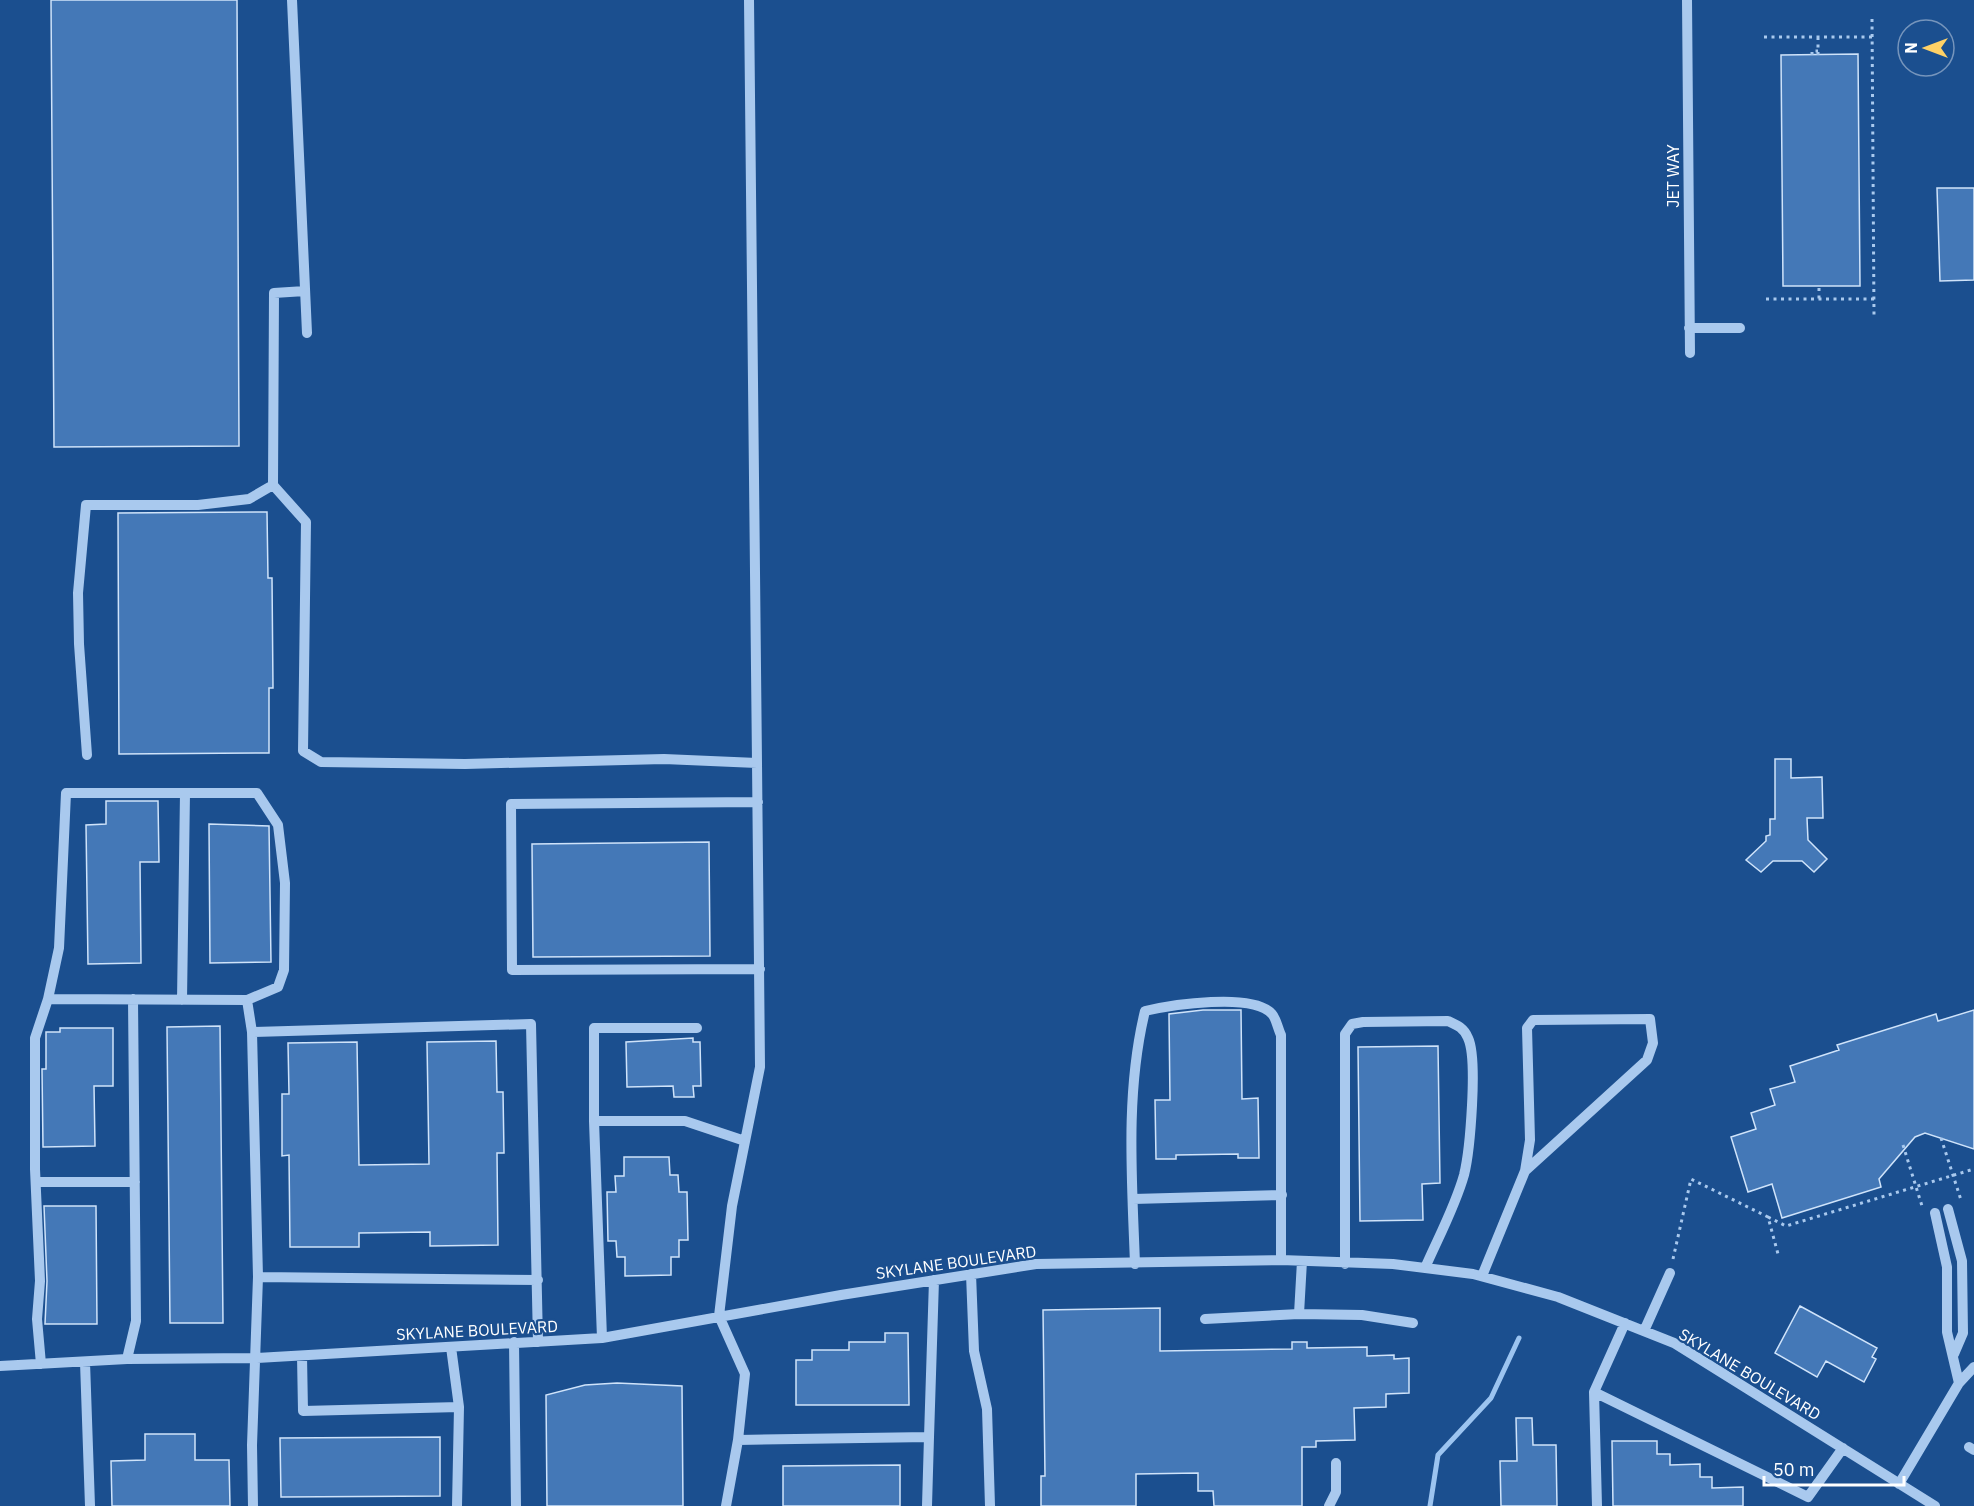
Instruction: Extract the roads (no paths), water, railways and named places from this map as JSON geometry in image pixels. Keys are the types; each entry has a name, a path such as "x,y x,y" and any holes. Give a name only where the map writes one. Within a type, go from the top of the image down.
{"street":[{"path":"292,0 307,333"},
{"path":"726,1506 738,1440 745,1374 718,1316 732,1206 760,1067 748,0"},
{"name":"JET WAY","path":"1687,0 1690,353"},
{"path":"305,291 274,293 273,485 306,522 303,751 321,762 465,764 664,759 757,763"},
{"path":"1689,328 1740,328"},
{"path":"87,755 79,644 78,592 86,505 198,505 249,499 273,485"},
{"path":"41,1364 37,1319 40,1281 36,1182 35,1038 48,999 59,948 66,793 257,793 278,825 285,883 284,970 278,987 247,1000 48,999"},
{"path":"182,1000 185,793"},
{"path":"758,802 511,804 512,970 760,969"},
{"path":"127,1359 136,1321 133,999"},
{"path":"247,1000 252,1032 258,1277 257,1358 252,1445 253,1506"},
{"path":"1135,1264 1132,1132 1136,1046 1145,1011 1176,1004 1256,1004 1272,1014 1281,1035 1281,1260"},
{"path":"1482,1276 1525,1171 1530,1140 1527,1028 1533,1020 1650,1019 1653,1042 1647,1060 1525,1171"},
{"path":"1345,1264 1345,1034 1352,1024 1363,1022 1448,1021 1460,1026 1469,1039 1472,1055 1470,1150 1463,1177 1425,1268"},
{"path":"252,1032 531,1024 538,1342"},
{"path":"602,1338 594,1121 594,1028 697,1028"},
{"path":"594,1121 685,1121 745,1141"},
{"path":"36,1182 135,1182"},
{"path":"1133,1199 1282,1195"},
{"path":"1948,1209 1962,1261 1963,1333 1954,1354"},
{"path":"1935,1213 1947,1268 1947,1332 1959,1383"},
{"name":"SKYLANE BOULEVARD","path":"0,1366 127,1359 302,1356 602,1338 718,1316 1036,1264 1281,1260 1425,1268 1482,1276 1558,1296 1674,1343 1935,1506"},
{"path":"1299,1314 1302,1261"},
{"path":"1644,1331 1670,1273"},
{"path":"971,1274 974,1351 987,1409 990,1506"},
{"path":"258,1277 538,1280"},
{"path":"927,1506 934,1280"},
{"path":"1205,1319 1299,1314 1362,1315 1413,1323"},
{"path":"1597,1506 1594,1392 1625,1323"},
{"path":"514,1342 516,1506"},
{"path":"451,1347 459,1407 458,1506"},
{"path":"302,1356 303,1411 459,1407"},
{"path":"85,1362 90,1506"},
{"path":"1899,1484 1959,1383 1974,1367"},
{"path":"1594,1392 1808,1497 1843,1448"},
{"path":"738,1440 929,1437"},
{"path":"1329,1506 1336,1492 1336,1462"}],"waterway":[{"path":"1430,1506 1438,1455 1491,1398 1519,1338"}]}
